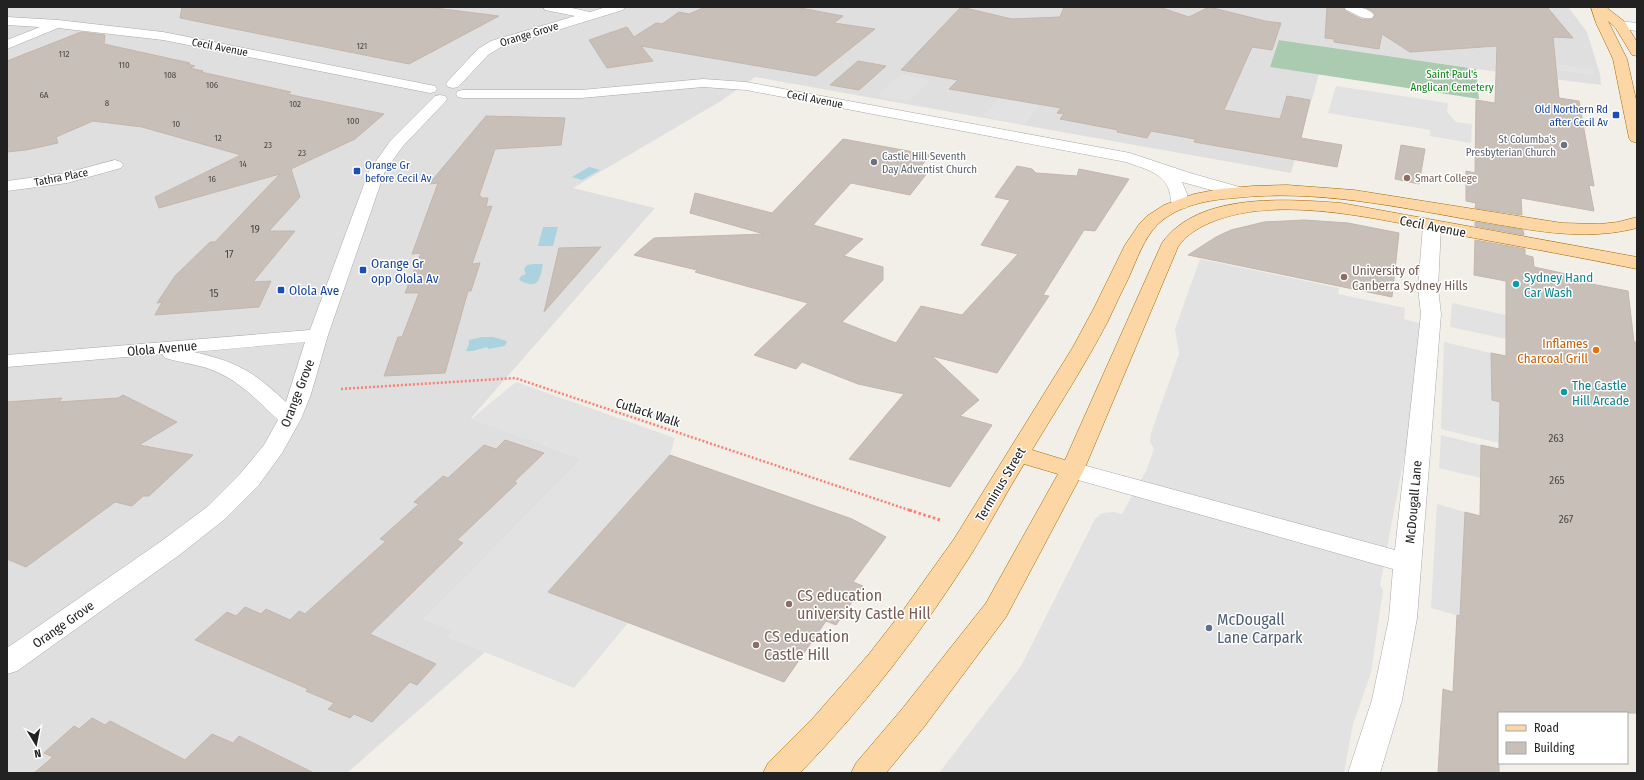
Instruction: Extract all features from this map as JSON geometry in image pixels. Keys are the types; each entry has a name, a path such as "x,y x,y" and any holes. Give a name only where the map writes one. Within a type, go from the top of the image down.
{"main road":[{"path":"1598,7 1620,25 1637,52"},
{"path":"1598,7 1602,23 1620,59 1637,138"},
{"name":"Cecil Avenue","path":"1232,201 1267,190 1305,190 1348,194 1564,228 1603,229 1625,226 1637,222"},
{"name":"Cecil Avenue","path":"1206,197 1262,205 1305,205 1341,208 1637,263"},
{"name":"Terminus Street","path":"779,773 828,723 867,677 912,619 963,545 1098,322 1134,246 1147,225 1167,210 1180,204 1206,197"},
{"path":"867,773 996,610 1072,470 1173,238 1232,201"},
{"name":"Cecil Avenue","path":"1399,203 1456,218 1637,252"},
{"path":"1018,454 1072,470"}],"street":[{"path":"549,7 592,16"},
{"name":"Orange Grove","path":"7,663 169,549 216,513 253,475 274,448 290,419 300,394 318,335 377,171 397,143 483,52 496,44 619,7"},
{"path":"1350,7 1368,15"},
{"name":"Cecil Avenue","path":"7,21 58,24 134,32 192,41 447,91 534,95 582,94 696,84 746,86 1130,158 1232,201"},
{"path":"7,45 58,24"},
{"path":"1620,25 1637,27"},
{"name":"Tathra Place","path":"7,186 67,178 115,165"},
{"name":"Cecil Avenue","path":"1161,170 1170,176 1178,188 1180,204"},
{"name":"McDougall Lane","path":"1364,773 1388,700 1403,618 1431,314 1428,288 1432,226"},
{"name":"Olola Avenue","path":"7,361 318,335"},
{"path":"141,350 208,361 253,384 290,419"},
{"path":"1072,470 1407,563"}],"path":[{"name":"Cutlack Walk","path":"341,389 515,378 940,520"}],"shaded area":[{"path":"7,7 1568,7 1587,32 1600,74 1601,85 1476,69 1280,40 1270,67 1319,74 1291,173 755,77 721,101 573,188 655,208 471,418 582,459 424,619 453,631 448,637 485,652 347,773 7,773"},
{"path":"1554,64 1592,69 1594,75 1555,70"},
{"path":"901,74 931,80 908,102 877,96"},
{"path":"1336,86 1448,103 1447,112 1456,122 1472,124 1471,143 1430,136 1430,130 1328,113"},
{"path":"998,98 1040,105 1025,124 982,116"},
{"path":"1200,259 1339,288 1338,294 1405,308 1404,319 1429,326 1380,585 1383,590 1371,673 1353,724 1344,773 939,773 1021,666 1095,519 1102,513 1114,512 1122,514 1146,471 1154,449 1150,442 1151,433 1179,354 1175,329"},
{"path":"1452,303 1519,318 1534,345 1450,327"},
{"path":"1444,342 1491,353 1492,400 1500,402 1499,443 1441,429"},
{"path":"516,382 675,438 670,455 548,592 628,623 574,688 447,637 452,631 424,619 582,459 471,419"},
{"path":"1441,435 1481,445 1481,478 1439,468"},
{"path":"1437,504 1465,512 1460,616 1431,608"}],"green space":[{"name":"Saint Paul's Anglican Cemetery","path":"1279,40 1476,69 1479,99 1270,67"}],"water":[{"path":"589,167 600,170 582,180 572,177"},
{"path":"543,227 558,227 553,246 538,246"},
{"path":"543,264 541,274 537,282 535,284 531,284 519,280 521,276 526,274 524,269 527,265"},
{"path":"482,337 493,337 507,341 504,346 489,349 486,347 474,351 466,351 469,340"}],"building":[{"path":"182,7 427,7 499,16 409,64 180,18"},
{"path":"705,7 795,7 843,16 834,23 875,29 816,76 641,46 653,61 607,68 589,40 627,27 634,37 656,23 662,24 679,12 689,14"},
{"path":"961,7 1012,19 1060,17 1064,7 1159,7 1189,17 1209,7 1265,21 1281,23 1272,50 1252,47 1224,110 1280,119 1287,96 1310,100 1301,138 1342,145 1337,167 1194,142 1195,139 1151,131 1147,138 1117,132 1118,130 1060,119 1064,114 1057,113 1061,108 949,89 958,80 901,70"},
{"path":"1327,7 1343,7 1345,11 1361,19 1368,20 1373,19 1375,15 1372,11 1364,7 1547,7 1573,38 1553,37 1559,98 1579,101 1594,186 1589,185 1594,211 1521,198 1522,215 1475,208 1476,203 1466,201 1466,171 1475,173 1476,100 1495,103 1497,46 1410,52 1382,34 1379,49 1334,42 1334,39 1325,38"},
{"path":"81,32 105,35 104,44 190,63 187,64 195,66 190,68 203,71 201,72 291,92 287,94 384,114 355,139 291,169 300,197 269,231 295,231 253,282 271,281 259,307 155,315 162,302 157,303 175,276 210,242 215,242 280,174 159,208 155,197 241,155 142,127 93,121 56,137 58,143 26,150 7,152 7,61"},
{"path":"858,61 886,66 859,90 830,85"},
{"path":"486,116 565,118 561,145 495,149 479,196 481,196 481,198 488,198 486,207 492,206 472,264 480,263 471,291 468,291 445,373 384,376 398,337 402,337 419,293 405,293 421,253 412,254 438,183 429,184"},
{"path":"843,139 930,155 918,170 928,172 910,195 851,183 813,225 863,239 844,256 883,267 883,280 842,322 896,343 921,306 962,315 1018,254 981,245 1010,200 995,197 1017,166 1032,169 1036,173 1077,176 1079,169 1129,179 1095,231 1084,230 1043,295 1049,296 997,373 932,356 979,400 960,416 992,425 950,487 849,459 904,394 858,384 802,362 796,369 754,355 808,303 695,272 697,270 634,255 654,238 764,234 690,213 695,193 772,213"},
{"path":"1401,145 1425,149 1419,184 1395,179"},
{"name":"University of Canberra Sydney Hills","path":"1304,220 1348,223 1399,233 1392,297 1188,255 1216,237 1231,230 1264,222"},
{"path":"1475,222 1523,230 1524,235 1475,226"},
{"path":"1475,240 1525,249 1525,255 1533,257 1534,267 1571,275 1571,280 1628,291 1634,342 1637,342 1637,713 1498,712 1499,773 1438,773 1443,689 1453,692 1457,615 1460,616 1465,512 1480,516 1481,445 1499,449 1500,402 1492,400 1491,353 1506,356 1506,281 1474,275"},
{"path":"601,247 544,312 559,248"},
{"path":"123,395 177,422 139,445 193,455 149,496 143,496 132,506 115,502 26,567 7,559 7,402 62,398 59,402 118,398"},
{"path":"505,440 544,453 514,482 517,483 457,540 463,543 370,634 436,664 417,685 410,682 372,722 354,714 350,718 328,709 334,703 306,691 308,689 195,640 227,612 236,616 245,607 261,614 266,609 290,620 299,611 305,614 386,541 380,539 419,504 414,502 443,476 448,478 484,445 496,449"},
{"path":"670,455 852,519 886,537 853,582 863,586 836,625 826,621 784,682 548,592"},
{"path":"92,718 105,725 110,721 185,760 212,734 233,743 239,736 314,773 34,773 53,757 44,753 74,726 79,729"}],"place":[{"name":"Old Northern Rd after Cecil Av","path":"1616,115"},
{"name":"St Columba's Presbyterian Church","path":"1564,145"},
{"name":"Castle Hill Seventh Day Adventist Church","path":"874,162"},
{"name":"Orange Gr before Cecil Av","path":"357,171"},
{"name":"Smart College","path":"1407,178"},
{"name":"Orange Gr opp Olola Av","path":"363,270"},
{"name":"University of Canberra Sydney Hills","path":"1344,277"},
{"name":"Sydney Hand Car Wash","path":"1516,284"},
{"name":"Olola Ave","path":"281,290"},
{"name":"Inflames Charcoal Grill","path":"1596,350"},
{"name":"The Castle Hill Arcade","path":"1564,392"},
{"name":"CS education university Castle Hill","path":"789,604"},
{"name":"McDougall Lane Carpark","path":"1209,628"},
{"name":"CS education Castle Hill","path":"756,645"}]}
